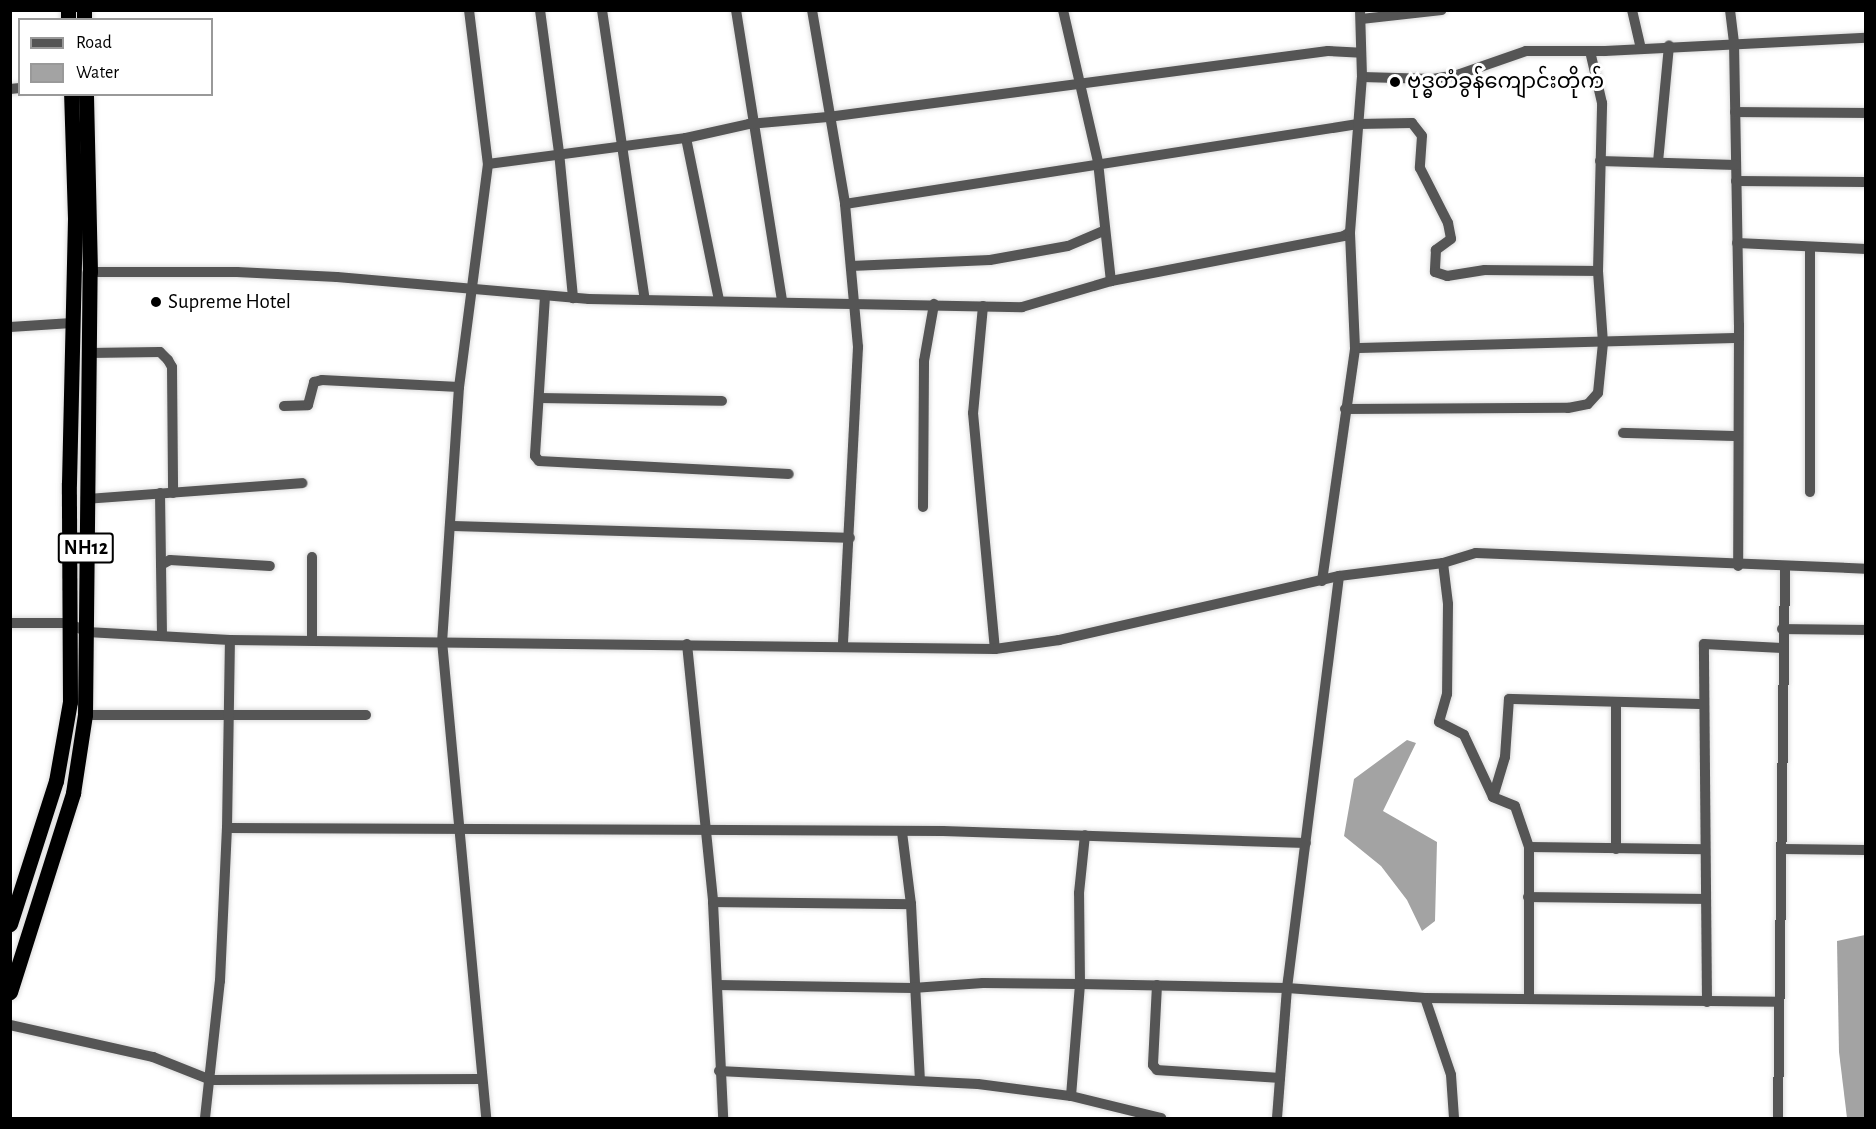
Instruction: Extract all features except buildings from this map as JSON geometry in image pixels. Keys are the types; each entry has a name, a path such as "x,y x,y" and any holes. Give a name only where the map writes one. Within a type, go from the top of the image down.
{"highway":[{"name":"NH12","path":"10,924 44,821 64,747 70,702 68,623 75,218 71,96"},
{"name":"NH12","path":"10,992 61,831 81,756 85,715 90,272 86,96"},
{"path":"44,821 61,831"}],"street":[{"path":"469,10 488,164 459,387 442,641 486,1119"},
{"path":"540,10 559,152 573,298"},
{"path":"602,10 624,144 645,300"},
{"path":"736,10 782,301"},
{"path":"812,10 828,117 845,204 858,357 843,646"},
{"path":"1063,10 1098,162 1103,231 1111,281"},
{"path":"1322,581 1355,348 1350,231 1362,77 1361,15 1442,10"},
{"path":"1632,10 1641,49"},
{"path":"1730,10 1734,42 1739,338 1738,566"},
{"path":"1362,77 1433,79 1460,74 1526,51 1590,51 1734,42 1866,38"},
{"path":"1658,162 1669,46"},
{"path":"488,164 559,152 686,138 754,124 828,117 1081,82 1328,51 1361,53"},
{"path":"1345,409 1556,408 1588,404 1598,393 1604,343 1598,271 1602,103 1590,51"},
{"path":"1735,112 1866,113"},
{"path":"845,204 1098,162 1358,124 1412,123 1422,136 1420,168 1448,223 1451,239 1436,250 1435,272 1447,276 1485,270 1598,271"},
{"path":"686,138 719,300"},
{"path":"1600,161 1736,165"},
{"path":"1736,181 1866,182"},
{"path":"851,266 990,260 1068,246 1103,231"},
{"path":"90,272 237,272 573,298 1022,307 1111,281 1344,236 1350,231"},
{"path":"1737,243 1810,249 1866,249"},
{"path":"1810,249 1810,492"},
{"path":"545,296 536,456 540,461 789,474"},
{"path":"923,507 924,361 934,304"},
{"path":"983,306 974,412 995,649"},
{"path":"10,327 72,323"},
{"path":"1355,348 1739,338"},
{"path":"88,353 160,352 168,360 172,367 174,494"},
{"path":"284,406 308,405 314,382 322,380 459,387"},
{"path":"539,398 722,401"},
{"path":"1623,433 1738,436"},
{"path":"86,499 302,483"},
{"path":"160,494 162,636"},
{"path":"450,526 850,538"},
{"path":"10,623 68,623 87,632 230,640 995,649 1059,640 1339,576 1443,563 1476,554 1738,566 1866,569"},
{"path":"312,557 312,640"},
{"path":"161,564 170,560 270,566"},
{"path":"1443,563 1448,604 1447,694 1439,722 1464,735 1493,797 1515,806 1529,847 1528,999"},
{"path":"1778,1119 1783,849 1782,629 1785,567"},
{"path":"1277,1119 1287,988 1339,576"},
{"path":"1782,629 1866,630"},
{"path":"205,1119 211,1080 227,828 227,713 230,640"},
{"path":"687,644 712,902 723,1119"},
{"path":"1707,1002 1704,644 1782,648"},
{"path":"1493,797 1505,757 1509,699 1704,704"},
{"path":"1616,702 1616,849"},
{"path":"85,715 227,713 366,715"},
{"path":"227,828 704,828 1085,835 1306,843"},
{"path":"902,832 910,904 920,1080"},
{"path":"1071,1096 1080,984 1079,893 1085,835"},
{"path":"1529,847 1705,849"},
{"path":"1783,849 1866,850"},
{"path":"1528,897 1706,899"},
{"path":"712,902 910,904"},
{"path":"10,928 29,931"},
{"path":"717,985 913,988 983,982 1287,988 1425,998 1779,1002"},
{"path":"1157,986 1153,1065 1157,1070 1280,1078"},
{"path":"1425,998 1451,1075 1454,1119"},
{"path":"10,1025 153,1057 211,1080 482,1079"},
{"path":"719,1071 920,1080 1071,1096 1161,1119"}],"water":[{"path":"1407,740 1416,743 1383,811 1437,842 1435,921 1422,931 1407,900 1381,866 1344,836 1354,779"},
{"path":"1865,935 1865,1118 1847,1118 1839,1052 1837,941"}],"place":[{"name":"ဗုဒ္ဓတံခွန်ကျောင်းတိုက်","path":"1395,82"},
{"name":"Supreme Hotel","path":"156,302"}]}
